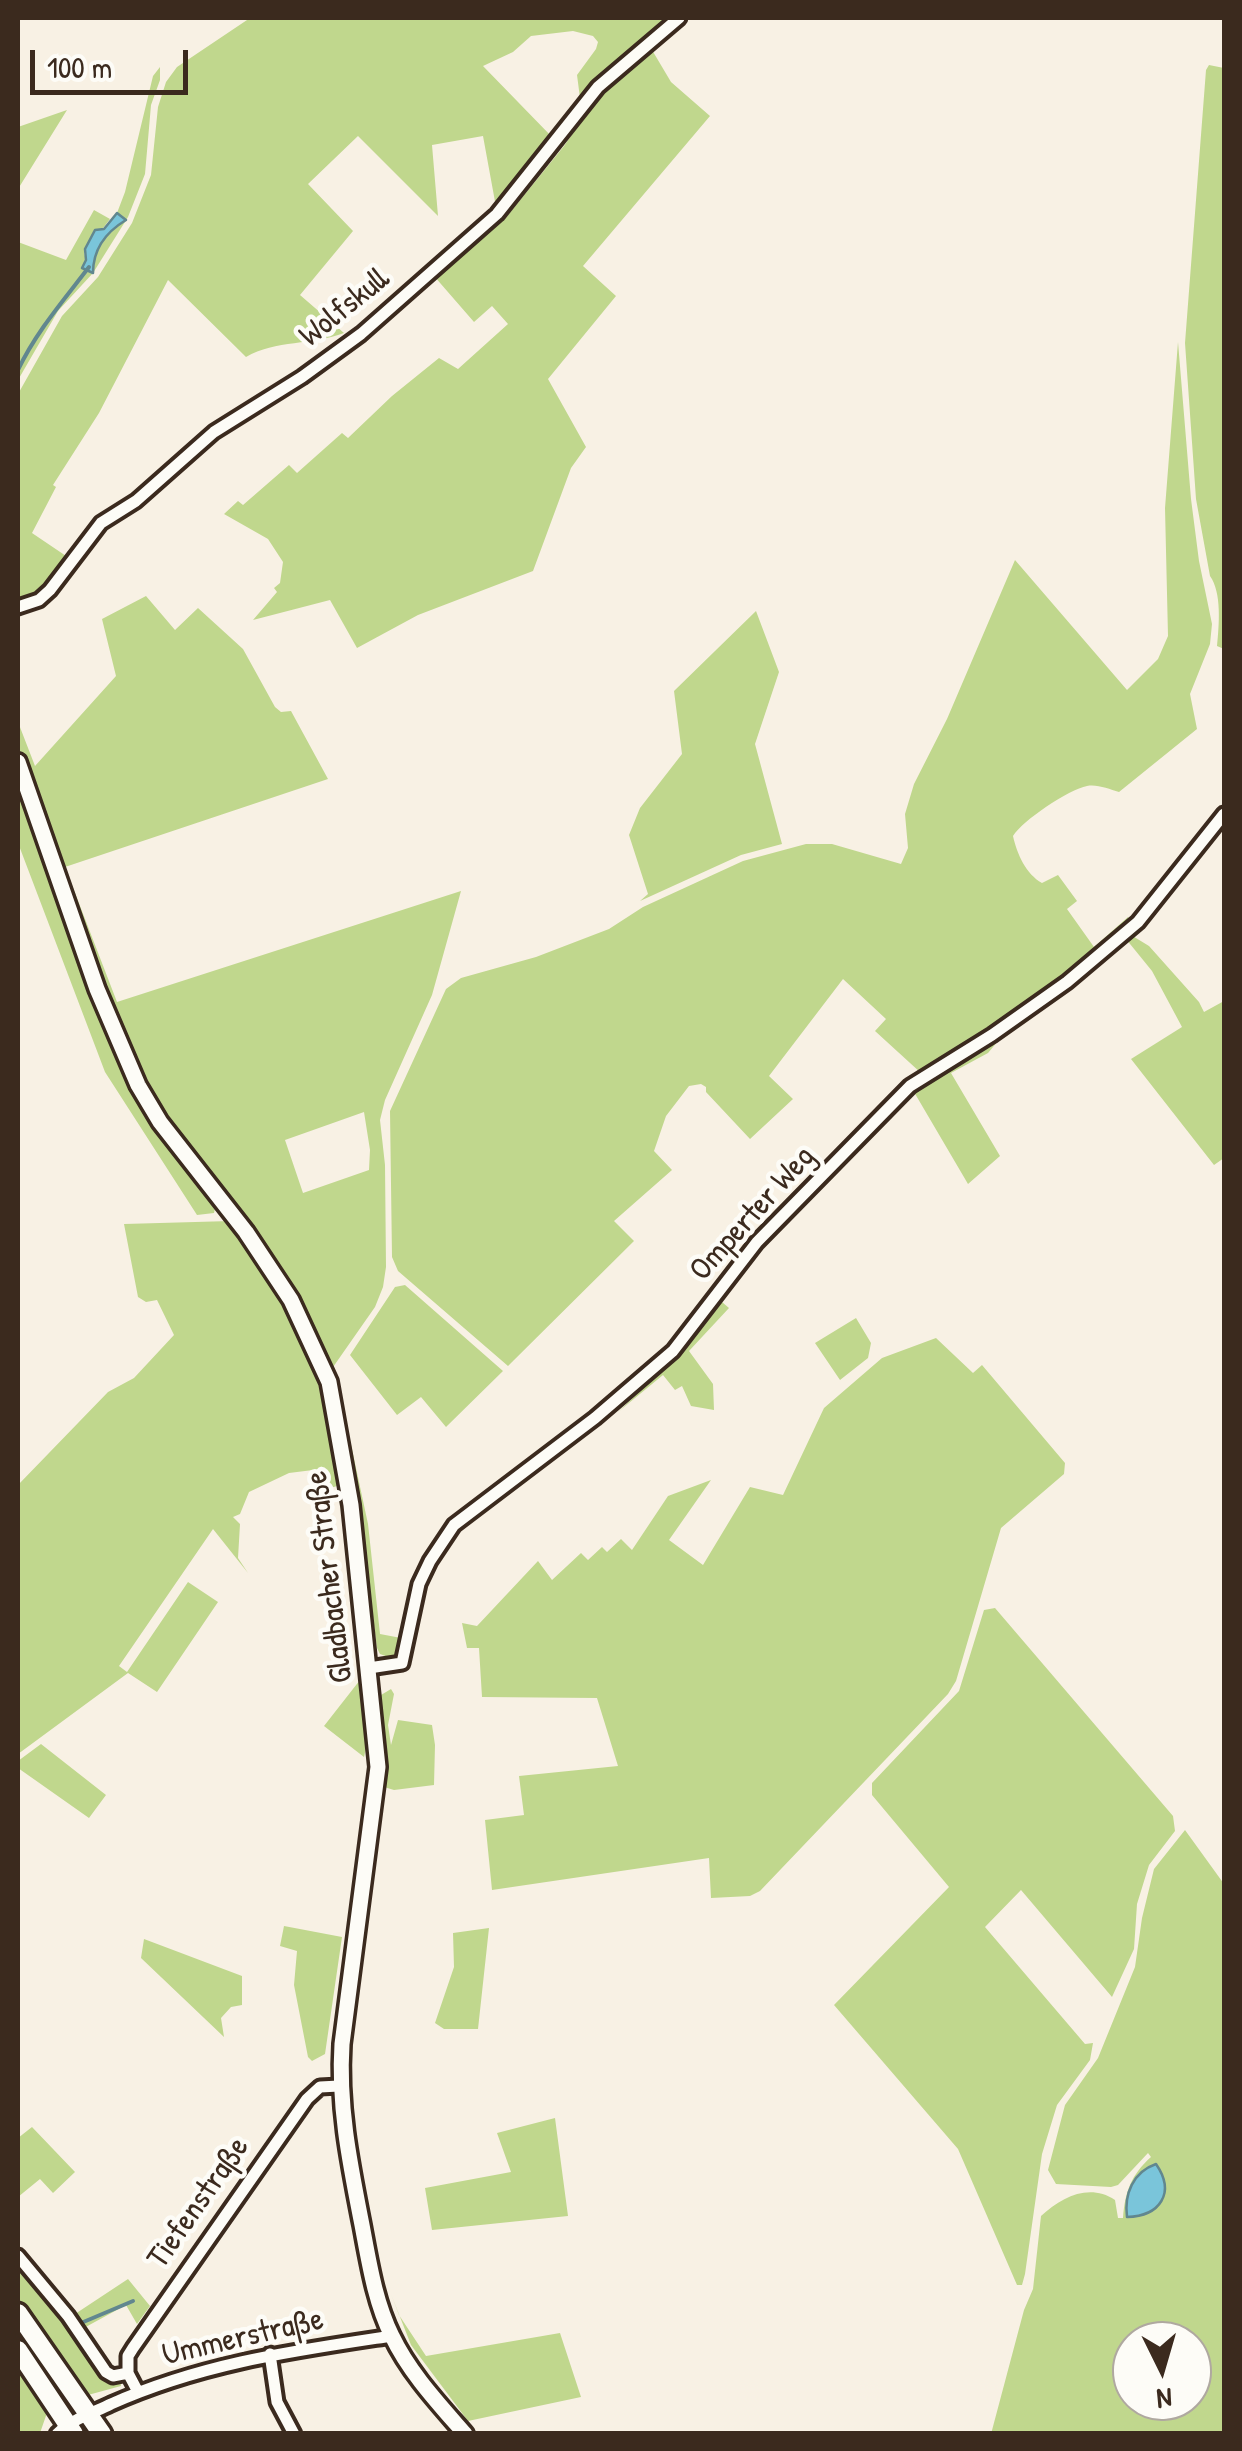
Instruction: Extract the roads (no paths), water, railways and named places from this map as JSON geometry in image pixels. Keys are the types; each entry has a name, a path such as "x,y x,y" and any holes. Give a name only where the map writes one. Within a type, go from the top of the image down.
{"main road":[{"name":"Gladbacher Straße","path":"18,762 103,1004 138,1084 160,1122 246,1232 291,1300 329,1382 351,1505 378,1767 339,2086 346,2141 370,2264 392,2336 426,2390 465,2434"},
{"path":"18,2314 102,2434"},
{"path":"18,2350 66,2430"}],"street":[{"name":"Wolfskull","path":"18,608 39,600 50,590 101,523 136,501 214,432 302,377 361,334 498,214 598,88 680,18"},
{"name":"Omperter Weg","path":"369,1668 402,1663 419,1584 454,1525 594,1418 673,1351 757,1242 910,1086 992,1036 1138,922 1224,814"},
{"name":"Tiefenstraße","path":"128,2373 128,2356 153,2315 307,2099 320,2087 339,2086"},
{"path":"18,2256 68,2316 106,2372 113,2376 128,2373 138,2392"},
{"name":"Ummerstraße","path":"66,2430 138,2392 205,2369 270,2354 392,2336"},
{"path":"270,2354 277,2402 294,2434"}],"water":[{"path":"117,213 126,220 102,242 93,273 82,268 85,249 95,230 104,229"},
{"path":"1156,2164 1165,2184 1161,2201 1148,2212 1127,2217 1132,2185 1141,2172"}],"waterway":[{"path":"18,370 89,267"},
{"path":"81,2323 133,2301"}]}
